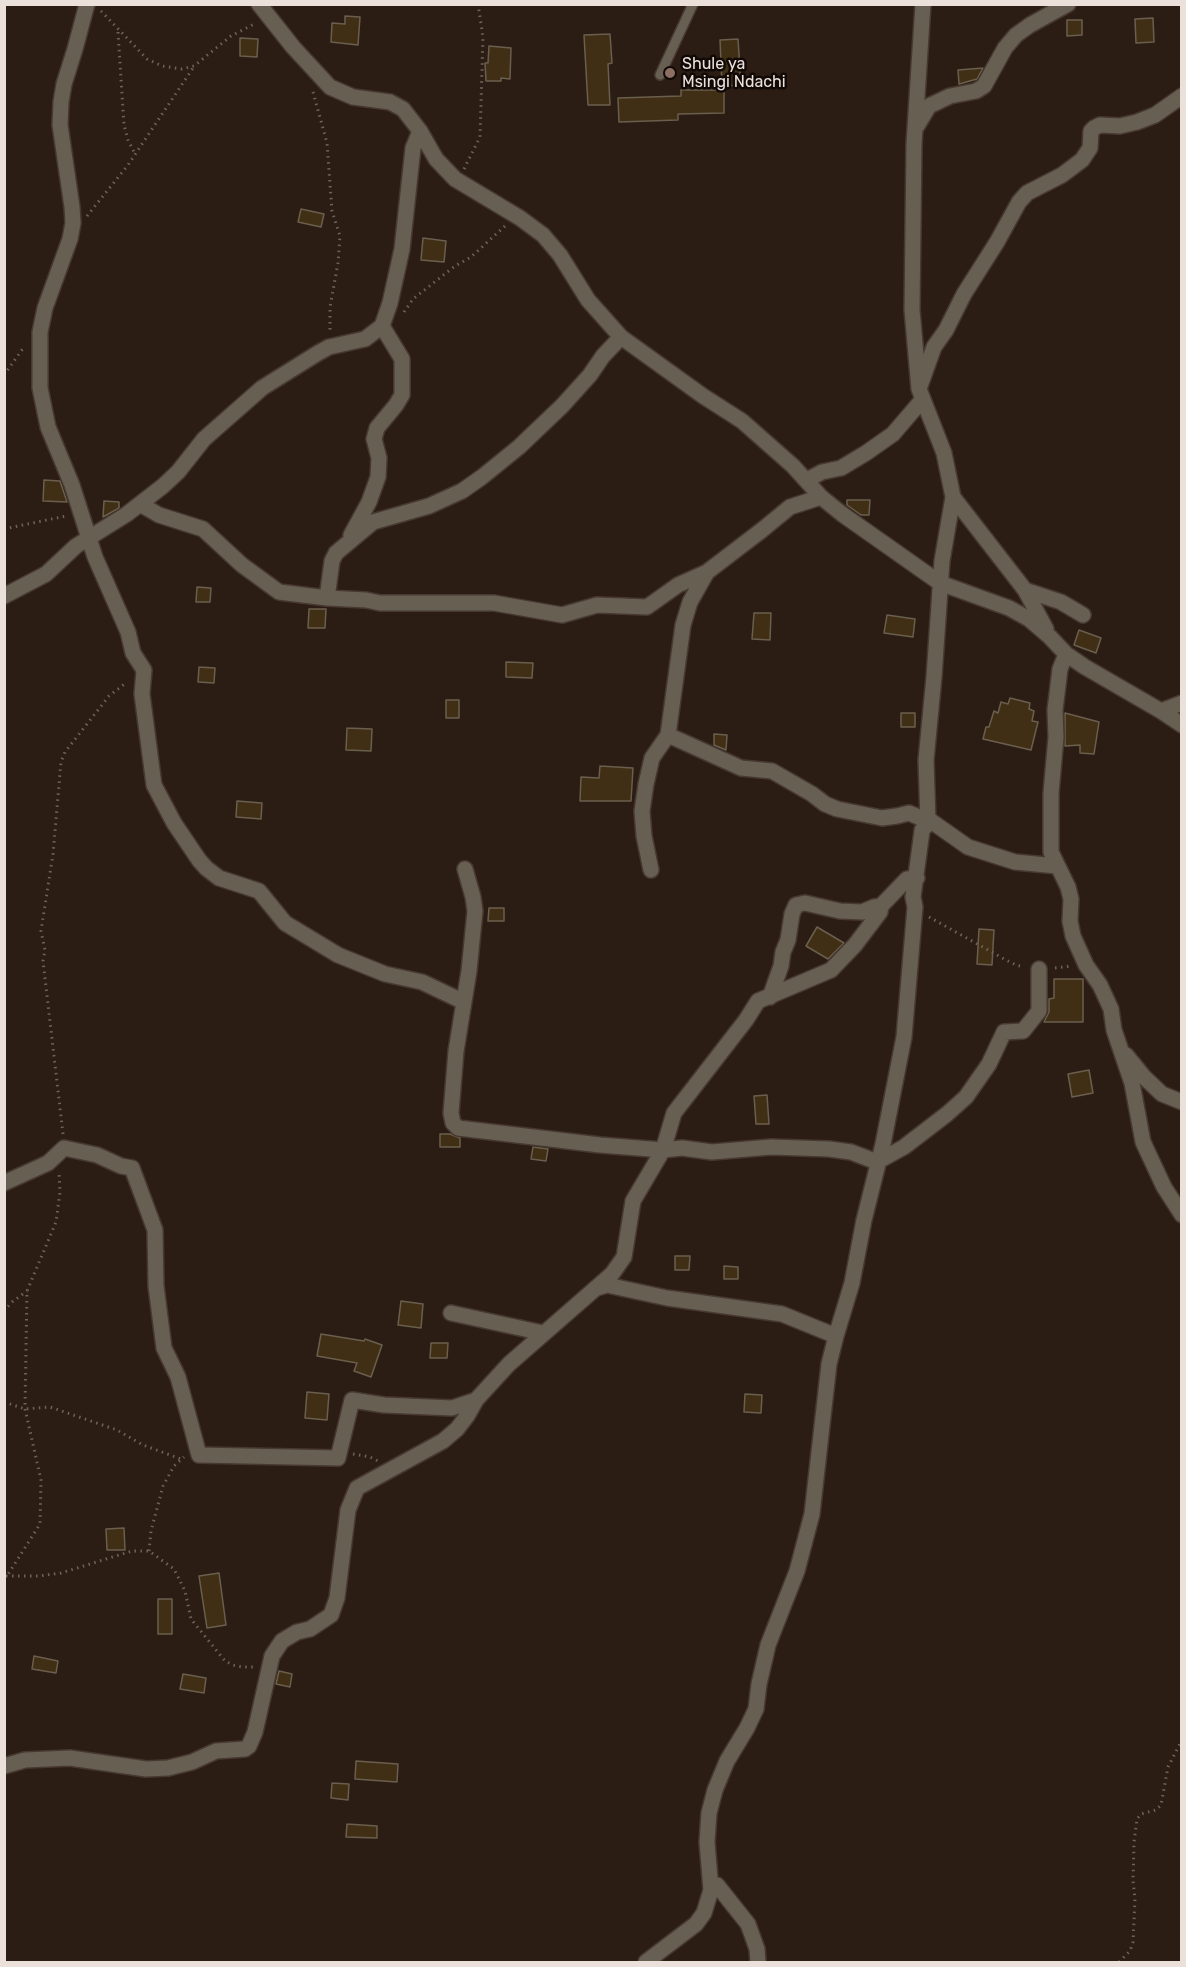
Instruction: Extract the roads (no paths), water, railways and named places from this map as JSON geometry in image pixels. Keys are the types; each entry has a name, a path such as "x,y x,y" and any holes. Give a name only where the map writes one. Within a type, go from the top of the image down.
{"street":[{"path":"87,4 61,102 60,125 72,207 70,239 45,308 40,332 39,373 44,415 72,485 89,537 128,632 133,653 144,670 142,694 154,784 174,823 206,868 219,878 259,891 285,922 338,955 385,974 422,982 464,1002"},
{"path":"646,1962 696,1924 705,1913 711,1890 707,1842 709,1813 715,1790 727,1761 756,1709 768,1645 797,1571 809,1525 829,1364 852,1283 904,1037 914,897 925,826 926,760 940,583 953,497 944,453 921,394 912,280 915,128 923,4"},
{"path":"915,128 929,106 950,96 976,91 984,86 1005,48 1016,35 1030,24 1068,4"},
{"path":"264,10 330,87 353,97 390,102 404,109 436,159 455,179 520,218 543,235 560,255 588,300 621,337 742,421 807,480 821,497 860,528 940,583 1009,608 1029,619 1066,654 1182,725"},
{"path":"807,480 822,472 842,468 893,434 921,394 934,347 1019,202 1027,194 1062,175 1082,160 1090,148 1091,131 1094,128 1100,125 1120,126 1137,122 1155,115 1182,96"},
{"path":"4,596 46,574 89,537 114,524 140,504 178,472 204,439 247,400 280,375 329,347 365,339 382,326 390,303 402,249 413,148 420,131"},
{"path":"345,545 369,502 378,477 379,458 374,438 377,428 402,395 402,359 382,326"},
{"path":"327,598 332,561 336,553 345,545 373,522 435,504 462,491 482,477 519,447 562,406 621,337"},
{"path":"140,504 159,515 203,529 242,565 279,592 380,603 494,603 562,615 597,605 647,608 678,585 707,572 790,507 821,497"},
{"path":"953,497 1025,590 1050,637"},
{"path":"651,870 642,811 652,758 668,735 683,625 690,602 707,572"},
{"path":"1025,590 1060,602 1083,615"},
{"path":"1066,654 1060,669 1056,700 1056,737 1051,793 1051,852 1068,887 1073,936 1086,965 1100,985 1111,1009 1114,1030 1132,1083 1143,1142 1164,1187 1182,1215"},
{"path":"1161,711 1182,703"},
{"path":"668,735 741,768 772,771 837,810 882,818 909,813 925,826"},
{"path":"925,826 931,821 968,847 985,853 1015,862 1058,866"},
{"path":"465,869 472,890 475,911 456,1051 451,1113 453,1123 458,1128 663,1150 682,1148 712,1152 771,1147 830,1149 851,1152 877,1162"},
{"path":"4,1766 25,1760 70,1758 146,1769 168,1768 192,1762 216,1751 245,1749 249,1746 255,1732 272,1656 282,1641 297,1632 310,1629 331,1615 337,1598 348,1510 357,1488 443,1442 462,1422 476,1400 509,1364 612,1274 624,1257 633,1201 663,1150 674,1113 746,1020 758,1001 831,970 855,945 880,912 881,906 907,879 917,878"},
{"path":"770,997 781,966 796,905 805,903 862,912 881,906"},
{"path":"877,1162 904,1147 966,1097 988,1064 1004,1032 1023,1031 1039,1011 1039,969"},
{"path":"1121,1049 1144,1077 1162,1094 1182,1102"},
{"path":"4,1183 48,1163 64,1148 97,1155 121,1166 132,1168 154,1230 156,1287 164,1348 178,1377 199,1455 338,1458 352,1400 452,1408 476,1400"},
{"path":"597,1288 607,1285 690,1302 782,1314 836,1336"},
{"path":"451,1313 543,1333"},
{"path":"711,1890 717,1885 748,1924 758,1949 758,1962"}],"lane":[{"path":"660,75 693,4"}],"place":[{"name":"Shule ya Msingi Ndachi","path":"670,73"}]}
